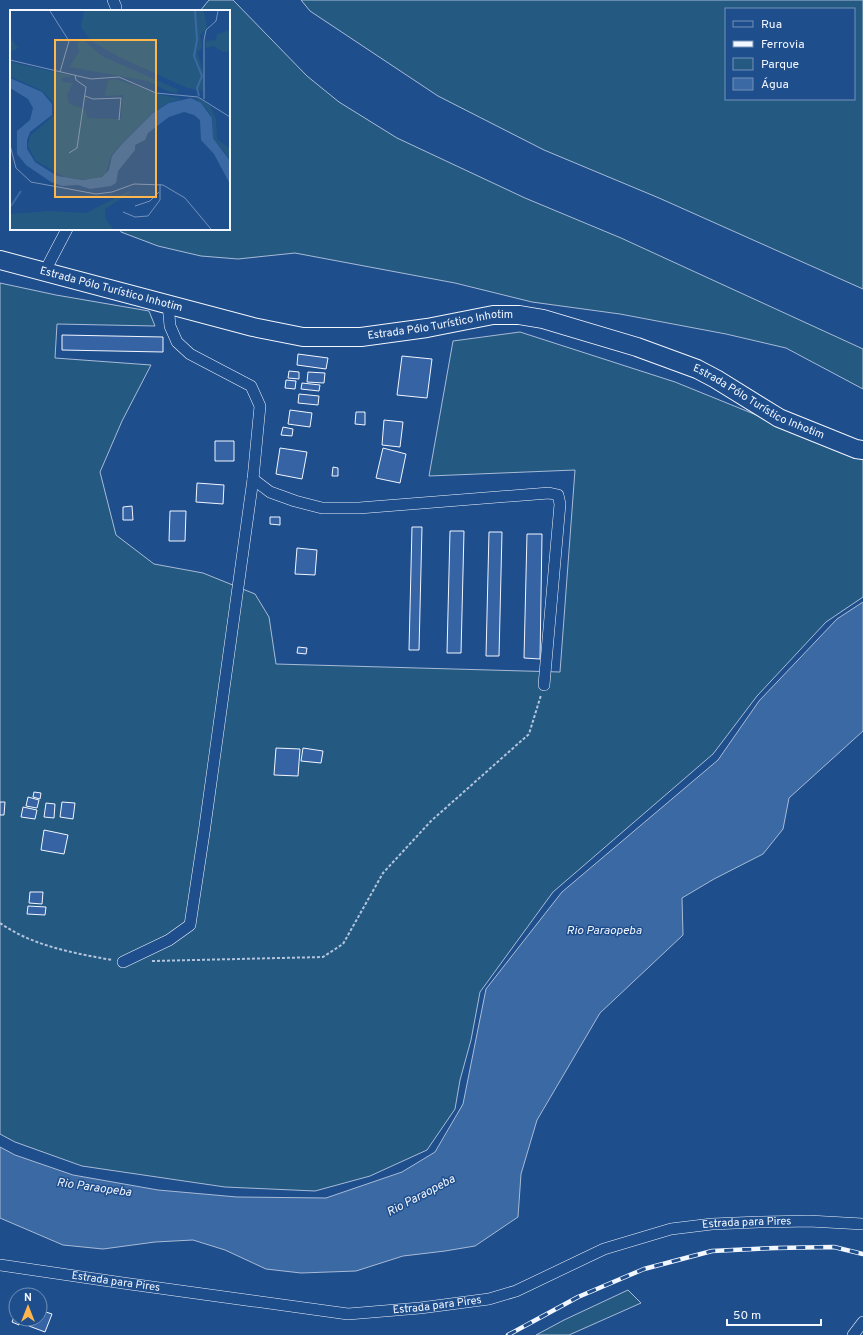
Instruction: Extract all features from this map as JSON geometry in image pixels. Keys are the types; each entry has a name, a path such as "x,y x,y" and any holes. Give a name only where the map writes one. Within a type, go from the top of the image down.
{"main road":[{"name":"Estrada Pólo Turístico Inhotim","path":"0,260 254,327 303,338 361,337 427,328 493,315 519,315 543,319 637,347 697,369 716,379 778,418 856,449 863,450"}],"street":[{"path":"113,0 116,10"},
{"path":"45,271 66,230"},
{"path":"123,962 168,940 190,925 253,479 260,406 251,386 190,354 177,342 170,326 168,304"},
{"path":"253,479 270,492 295,501 322,508 359,508 549,493 558,495 560,504 544,685"},
{"name":"Estrada para Pires","path":"0,1265 348,1314 420,1308 489,1299 516,1292 604,1249 671,1229 712,1224 759,1222 809,1221 863,1224"},
{"path":"853,1335 863,1322"}],"path":[{"path":"147,962 323,958 344,944 383,873 431,821 529,734 544,685"},
{"path":"0,923 11,931 55,949 123,962"}],"green space":[{"path":"209,0 233,0 307,76 339,102 397,138 525,198 621,238 863,349 863,389 786,348 726,334 620,314 532,302 455,283 295,253 238,259 201,256 158,246 121,232 120,230 230,230 230,10 201,10"},
{"path":"301,0 863,0 863,289 659,198 544,150 438,96 310,11"},
{"path":"0,283 56,295 149,311 155,326 57,324 55,358 151,365 122,421 100,472 116,535 154,564 203,573 255,594 269,617 276,664 560,672 575,470 429,476 453,341 520,332 675,382 863,456 863,597 826,622 757,696 713,754 553,892 480,992 471,1040 460,1080 455,1109 427,1150 370,1176 315,1191 225,1187 82,1166 15,1142 0,1134"},
{"path":"628,1290 641,1303 569,1335 536,1335 564,1320"}],"water":[{"name":"Rio Paraopeba","path":"863,602 863,731 789,798 783,829 763,854 714,879 682,898 683,935 600,1013 537,1120 521,1174 518,1217 475,1246 403,1256 356,1271 301,1273 266,1269 225,1250 193,1240 155,1242 103,1249 63,1245 0,1218 0,1147 15,1155 73,1175 158,1190 237,1197 326,1198 402,1172 435,1152 463,1104 486,989 562,892 718,760 759,701 837,619"}],"building":[{"path":"62,335 163,337 163,352 62,350"},
{"path":"298,354 328,358 326,369 297,365"},
{"path":"402,356 432,359 427,398 397,395"},
{"path":"289,371 299,372 299,379 288,378"},
{"path":"308,372 325,373 324,383 307,382"},
{"path":"286,380 296,381 295,389 285,388"},
{"path":"302,383 320,385 319,391 301,389"},
{"path":"299,394 319,396 318,405 298,403"},
{"path":"290,410 312,413 310,427 288,424"},
{"path":"356,412 365,412 365,425 355,424"},
{"path":"384,420 403,422 400,447 382,445"},
{"path":"283,427 293,429 292,436 281,435"},
{"path":"215,441 234,441 234,461 215,461"},
{"path":"280,448 307,452 302,479 276,474"},
{"path":"383,448 406,454 400,483 376,478"},
{"path":"333,467 338,468 338,476 332,476"},
{"path":"197,483 224,485 223,504 196,502"},
{"path":"132,506 133,520 123,520 123,507"},
{"path":"170,511 186,511 185,541 169,541"},
{"path":"270,517 280,517 280,525 270,524"},
{"path":"412,527 422,527 419,650 409,650"},
{"path":"450,531 464,531 461,653 447,653"},
{"path":"489,532 502,532 499,656 486,656"},
{"path":"527,534 542,534 540,659 524,658"},
{"path":"297,548 317,550 315,575 295,574"},
{"path":"298,647 307,648 306,654 297,653"},
{"path":"276,748 300,749 298,776 274,775"},
{"path":"303,748 323,751 321,763 301,761"},
{"path":"34,792 41,793 40,799 33,797"},
{"path":"28,797 39,800 37,808 26,806"},
{"path":"0,802 5,802 4,815 0,815"},
{"path":"62,802 75,803 73,819 60,817"},
{"path":"46,803 55,804 54,818 44,817"},
{"path":"23,807 37,810 35,819 21,817"},
{"path":"44,830 68,835 64,854 41,850"},
{"path":"30,892 43,892 42,904 29,903"},
{"path":"28,906 46,907 45,915 27,914"},
{"path":"48,1313 52,1314 48,1324"},
{"path":"32,1327 47,1327 45,1332"}],"railway":[{"path":"508,1335 578,1297 644,1269 712,1251 834,1247 863,1254"}]}
